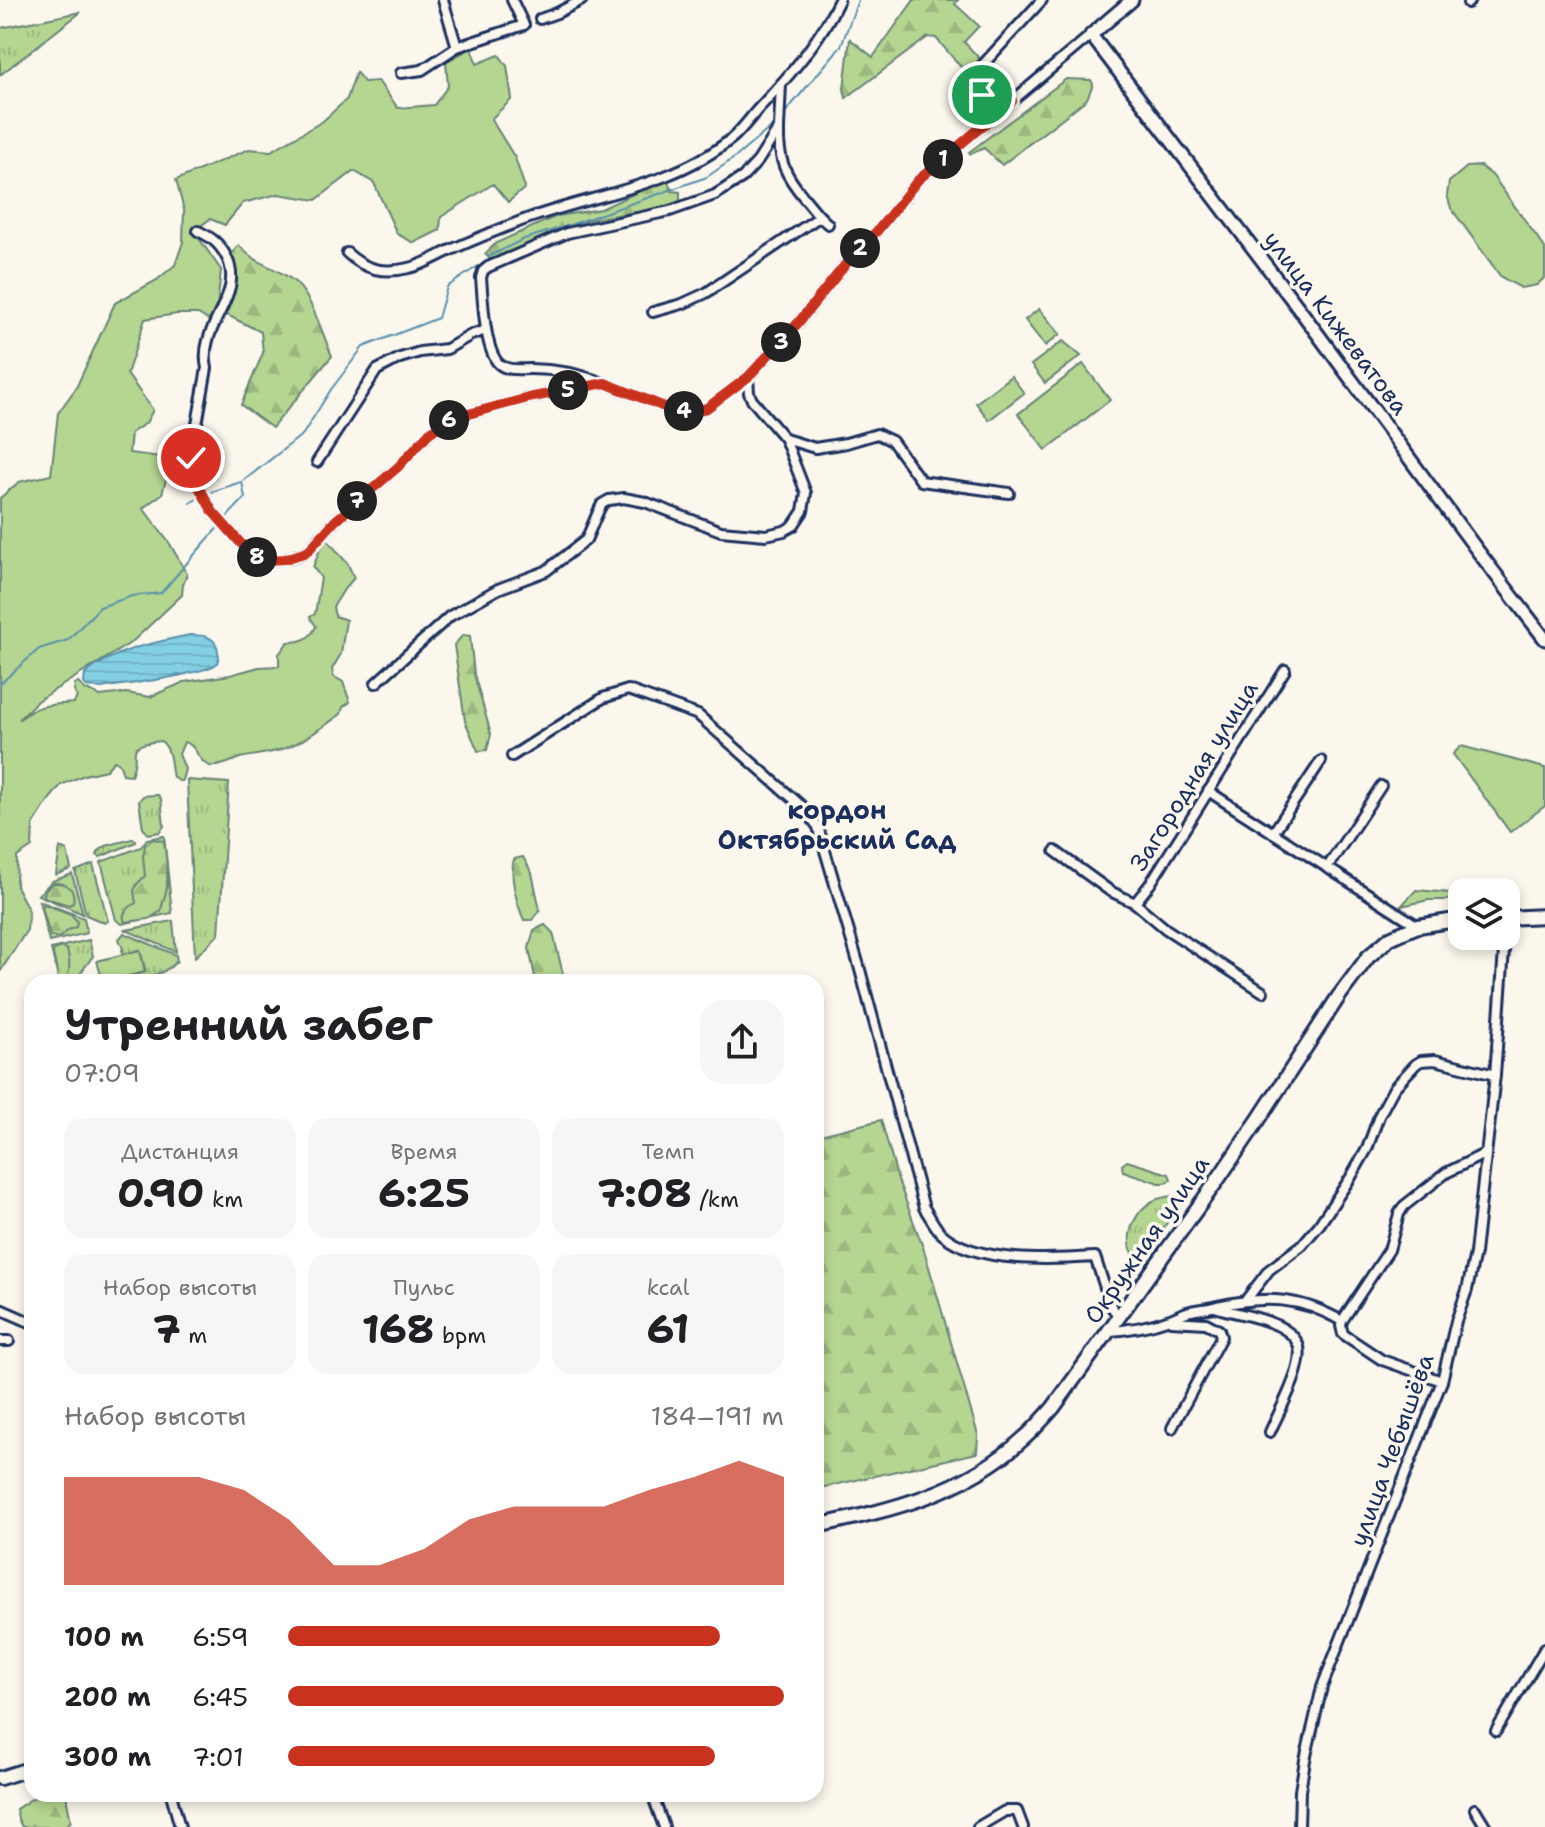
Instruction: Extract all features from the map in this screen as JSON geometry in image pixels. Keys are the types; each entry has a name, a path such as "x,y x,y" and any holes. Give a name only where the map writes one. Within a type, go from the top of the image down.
{"main road":[{"path":"1091,35 1132,0"},
{"name":"улица Кижеватова","path":"1091,35 1545,639"},
{"path":"1520,917 1545,916"},
{"name":"Окружная улица","path":"824,1524 887,1511 925,1498 991,1465 1022,1440 1053,1408 1214,1185 1368,957 1390,938 1418,926 1448,921"},
{"path":"0,1778 24,1770"}],"street":[{"path":"443,0 457,47"},
{"path":"401,73 422,70 457,47 524,25 512,0"},
{"path":"540,19 582,0"},
{"path":"347,253 358,264 371,269 411,268 539,215 648,182 703,159 732,138 781,84 817,39 839,0"},
{"path":"1012,101 1007,95 978,94 968,81 1042,0"},
{"path":"779,128 751,170 715,195 670,211 567,233 483,271 486,330 500,365 511,370 563,371 605,383 672,410 689,412 707,408 748,377 798,323 918,180 1091,35"},
{"path":"781,84 780,157 784,169 791,182 828,224"},
{"path":"653,312 706,293 819,217"},
{"path":"198,231 212,238 232,269 231,289 211,328 191,458 196,482 213,512 254,556 269,560 285,559 307,552 335,521 398,467 429,433 450,419 528,398 605,383"},
{"path":"317,462 377,370 410,355 447,349 486,330"},
{"path":"376,683 450,616 498,589 546,571 586,540 602,504 609,500 624,498 645,502 721,531 766,535 793,526 803,511 806,493 785,439 752,400 748,377"},
{"path":"785,439 815,448 877,434 892,441 921,481 1009,493"},
{"name":"Загородная улица","path":"1135,903 1285,670"},
{"path":"512,756 603,698 628,690 698,715 805,809 818,827 924,1208 941,1233 971,1251 1013,1258 1095,1257 1111,1306 1119,1317"},
{"path":"1273,833 1321,761"},
{"path":"1327,868 1381,786"},
{"path":"1208,791 1418,926"},
{"path":"1055,851 1263,992"},
{"name":"улица Чебышёва","path":"1299,1827 1300,1791 1322,1687 1442,1381 1467,1290 1475,1253 1495,1075 1504,950"},
{"path":"1246,1300 1269,1270 1302,1245 1319,1225 1361,1158 1394,1088 1416,1064 1435,1060 1495,1075"},
{"path":"1442,1381 1382,1360 1343,1334 1341,1326 1389,1250 1404,1206 1446,1173 1486,1153"},
{"path":"1109,1331 1133,1330 1187,1312 1246,1300 1282,1300 1315,1308 1342,1321"},
{"path":"1214,1307 1268,1321 1292,1335 1298,1343 1297,1369 1270,1432"},
{"path":"0,1309 24,1320"},
{"path":"1166,1320 1206,1323 1219,1330 1221,1337 1172,1428"},
{"path":"1496,1731 1545,1648"},
{"path":"173,1802 180,1827"},
{"path":"655,1802 664,1827"},
{"path":"1475,1809 1486,1827"},
{"path":"978,1827 1005,1811 1017,1811 1023,1827"}],"green space":[{"path":"914,0 958,0 955,4 979,26 964,42 982,61 971,73 966,73 936,38 928,37 846,98 844,89 850,39 873,57"},
{"path":"81,12 0,75 0,28"},
{"path":"471,48 477,64 499,55 507,66 512,99 491,119 515,158 525,188 508,202 493,184 441,217 440,230 414,243 397,234 374,183 354,171 316,200 278,194 243,203 225,225 210,219 194,231 221,270 217,307 210,321 198,314 145,319 127,374 153,410 146,423 131,433 129,453 160,457 168,472 162,494 143,508 170,544 187,574 182,595 132,642 37,701 19,719 41,707 74,703 77,697 75,684 78,683 100,696 126,693 150,697 184,682 279,666 279,654 288,642 305,639 316,626 310,617 315,614 321,578 313,567 325,537 348,564 354,578 333,607 335,616 346,620 341,654 332,669 333,676 343,682 350,702 343,707 341,714 291,746 221,765 206,764 192,746 184,742 179,754 185,769 182,781 173,777 169,753 161,741 137,747 131,775 123,774 119,763 114,761 106,770 61,785 33,825 32,847 17,857 16,886 29,911 27,930 0,972 0,498 19,482 51,475 58,413 76,388 115,303 157,280 175,265 183,242 184,210 176,180 249,149 271,151 323,121 347,99 356,72 364,82 378,81 398,108 434,105 448,86 446,62"},
{"path":"1066,79 1091,80 1093,84 1087,99 1002,165 984,148 971,154 969,152"},
{"path":"1480,166 1492,175 1545,248 1545,277 1537,285 1521,288 1501,277 1451,208 1447,195 1449,182 1467,167"},
{"path":"661,181 668,182 672,191 680,192 680,201 571,225 492,261 485,254 496,243 557,216 601,209"},
{"path":"239,245 250,256 298,285 310,303 332,356 272,428 241,405 263,353 261,332 223,313 234,280 232,253"},
{"path":"1039,309 1060,334 1045,346 1025,320"},
{"path":"1063,341 1081,356 1045,383 1031,365"},
{"path":"1083,364 1110,400 1046,450 1018,414"},
{"path":"1011,376 1024,393 989,420 976,403"},
{"path":"463,635 470,636 474,674 491,734 487,750 478,751 465,721 454,645"},
{"path":"1461,746 1545,768 1545,806 1510,832 1453,754"},
{"path":"187,780 229,783 219,934 195,957"},
{"path":"158,795 164,826 160,832 148,834 143,828 139,801 143,796"},
{"path":"164,836 172,913 122,924 116,920 101,862 141,847 147,839"},
{"path":"132,839 136,842 100,857 97,855 106,846"},
{"path":"153,839 164,841 166,857 167,887 161,911 149,919 125,922 124,913 136,903 134,891 145,876 145,845"},
{"path":"60,848 67,851 71,869 56,875"},
{"path":"523,857 532,873 540,910 532,920 524,920 513,881 514,859"},
{"path":"93,864 108,921 105,923 86,915 75,871"},
{"path":"72,874 83,914 38,895 52,881"},
{"path":"53,883 69,887 73,903 69,905 44,896 45,890"},
{"path":"1416,890 1448,893 1448,900 1429,900 1401,906"},
{"path":"39,901 84,918 87,933 49,942"},
{"path":"44,904 71,914 77,921 76,927 59,938 50,936 42,907"},
{"path":"173,921 176,952 126,930"},
{"path":"545,925 553,933 563,974 534,974 529,948 534,930"},
{"path":"124,933 176,955 177,961 157,974 139,974 146,972 140,950 123,954 119,939"},
{"path":"89,940 93,956 80,974 57,974 51,949"},
{"path":"62,947 67,950 68,974 57,974 54,950"},
{"path":"140,950 145,972 101,974 97,961"},
{"path":"881,1120 898,1180 924,1250 978,1435 977,1453 824,1487 824,1134"},
{"path":"1127,1161 1169,1174 1171,1179 1159,1183 1123,1171 1122,1165"},
{"path":"1172,1196 1184,1198 1140,1262 1131,1247 1134,1221 1153,1201"},
{"path":"27,1802 67,1802 71,1821 66,1827 22,1827 16,1809"}],"water":[{"path":"190,635 204,636 215,643 219,655 217,663 198,671 102,688 87,687 84,683 85,674 108,659 135,648"}],"waterway":[{"path":"784,114 841,46 858,0"},
{"path":"488,257 524,239 707,177 777,122"},
{"path":"225,519 245,498 242,482 303,434 363,347 438,318 447,287 478,266"},
{"path":"205,494 241,482"},
{"path":"190,503 200,497"},
{"path":"0,684 39,649 68,640 100,607 132,596 161,593 221,524"}],"district":[{"name":"кордон Октябрьский Сад","path":"837,824"}],"route":[{"path":"191,458 196,482 213,512 245,548 254,556 269,560 285,559 307,552 335,521 398,467 429,433 450,419 505,403 605,383 672,410 689,412 707,408 748,377 798,323 918,180 1012,101 1007,95 982,95"}]}
